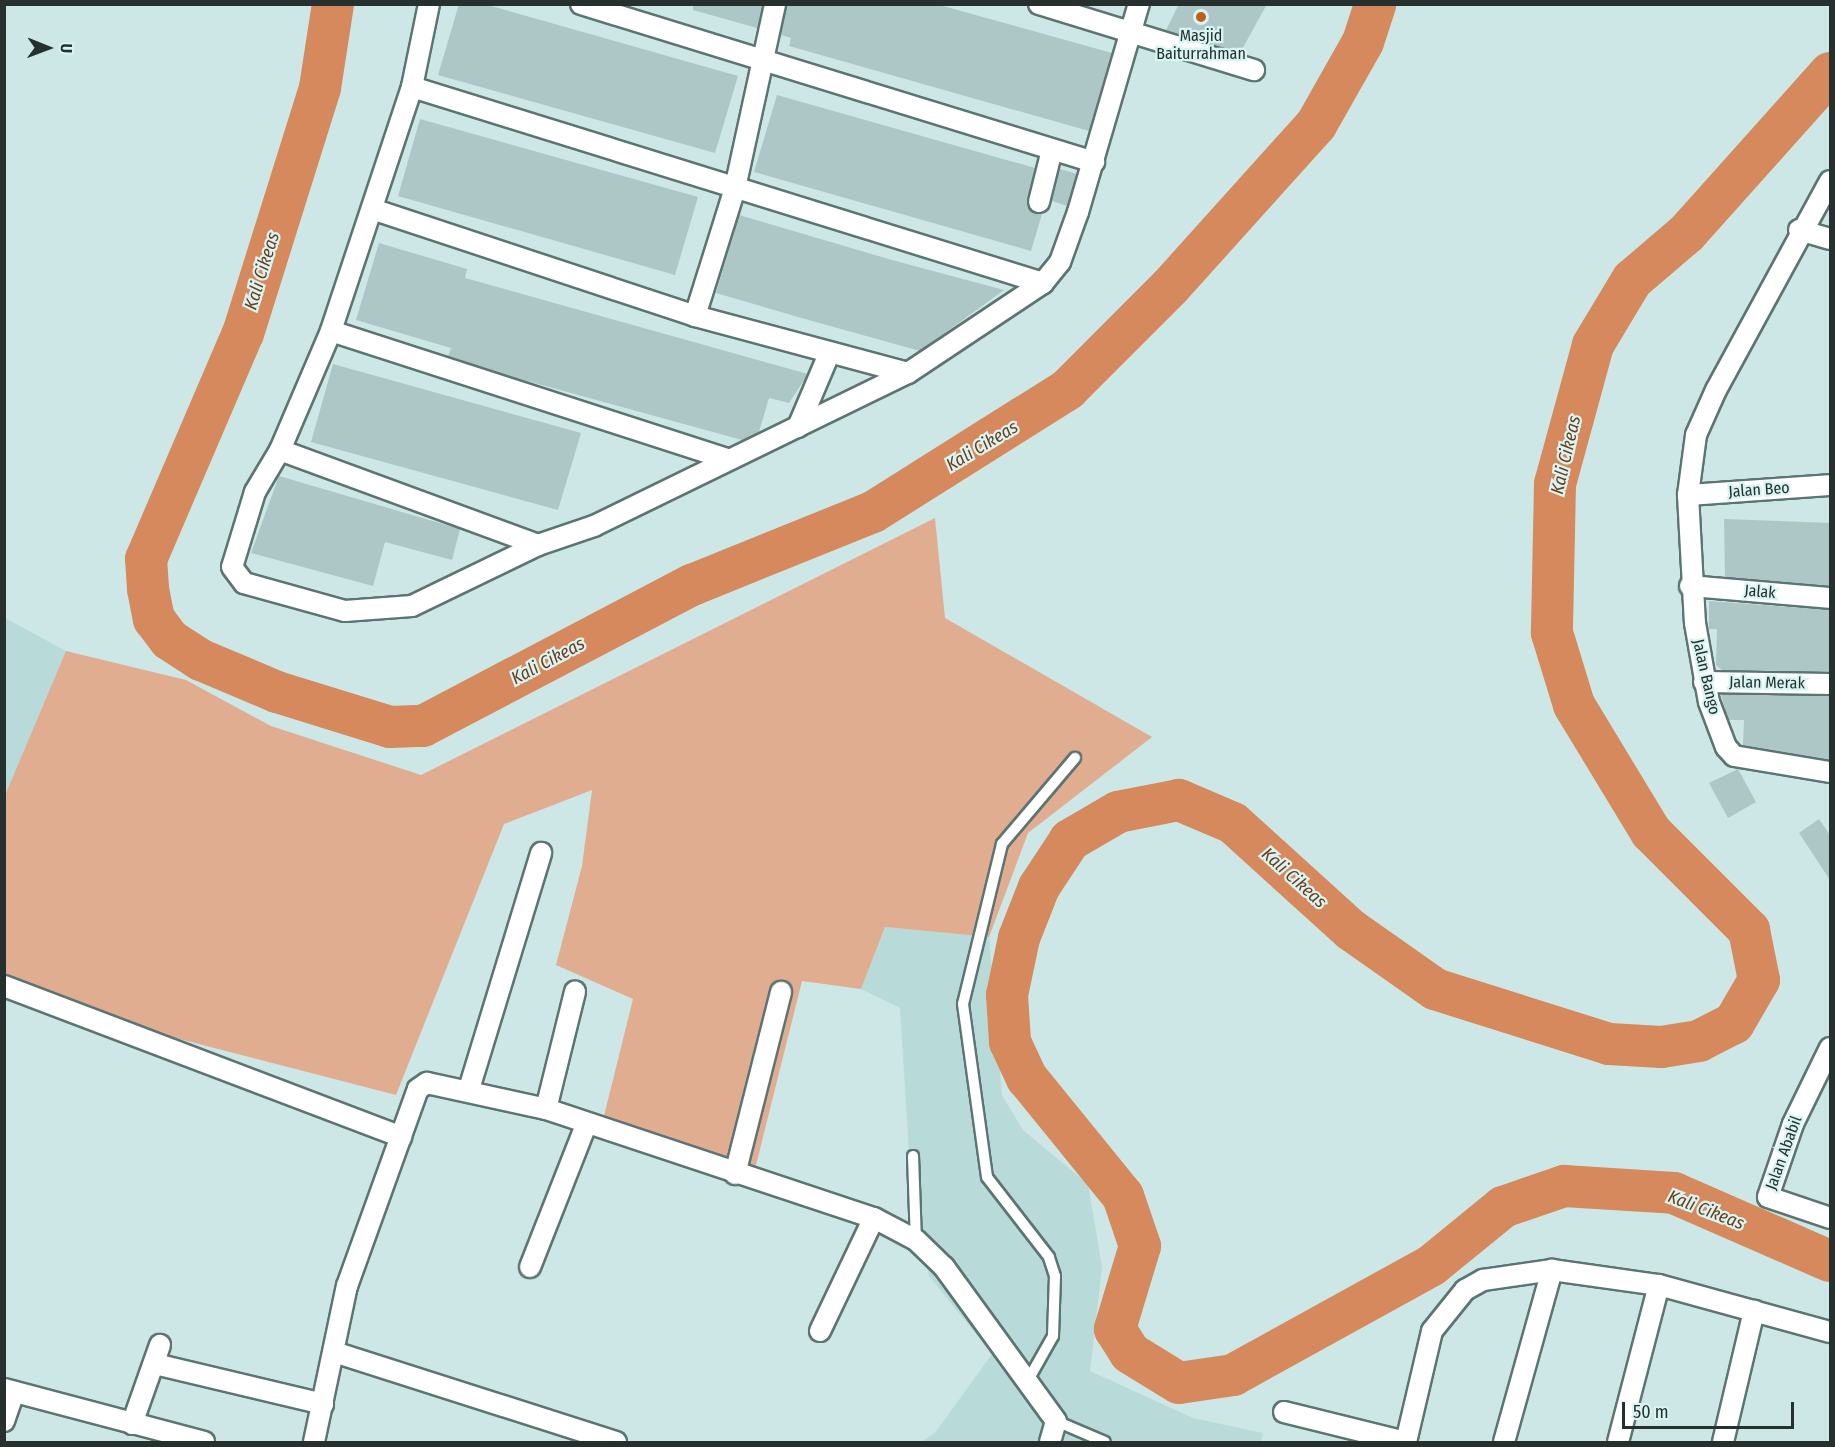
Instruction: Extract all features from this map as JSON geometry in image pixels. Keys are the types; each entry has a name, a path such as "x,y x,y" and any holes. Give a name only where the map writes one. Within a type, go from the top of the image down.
{"street":[{"path":"429,4 412,87 331,331 280,450 255,492 238,540 232,567 244,583 345,610 387,612 436,597 538,545 594,526 908,373 1043,283 1060,262 1094,162 1139,4"},
{"path":"580,4 766,65 1094,162"},
{"path":"766,65 759,58 775,4"},
{"path":"1039,4 1254,70"},
{"path":"695,316 735,188 766,65"},
{"path":"412,87 1043,283"},
{"path":"1039,202 1052,150"},
{"name":"Jalan Bango","path":"1830,181 1799,230 1696,435 1688,495 1690,586 1704,682 1734,756 1830,772"},
{"path":"372,209 695,316 829,354 908,373"},
{"path":"1799,230 1830,239"},
{"path":"331,331 728,459"},
{"path":"798,428 829,354"},
{"path":"280,450 538,545"},
{"name":"Jalan Beo","path":"1688,495 1830,485"},
{"name":"Jalak","path":"1690,586 1830,598"},
{"name":"Jalan Merak","path":"1704,682 1830,684"},
{"path":"469,1089 541,853"},
{"path":"4,986 400,1137"},
{"path":"546,1109 575,992"},
{"path":"735,1174 781,992"},
{"name":"Jalan Ababil","path":"1830,1048 1793,1124 1768,1197 1830,1218"},
{"path":"314,1443 347,1286 400,1137 422,1084 469,1089 546,1109 586,1125 874,1218 916,1240 944,1267 1056,1421 1050,1443"},
{"path":"530,1267 586,1125"},
{"path":"820,1330 874,1218"},
{"path":"1504,1443 1552,1270"},
{"path":"1284,1412 1405,1443 1424,1356 1442,1314 1483,1280 1552,1270 1659,1285 1830,1332"},
{"path":"1618,1443 1659,1285"},
{"path":"1723,1443 1754,1311"},
{"path":"334,1352 616,1443"},
{"path":"132,1424 157,1355 322,1404"},
{"path":"4,1421 9,1391 204,1443"}],"lane":[{"path":"1027,1382 1053,1336 1055,1276 1049,1257 987,1177 963,1004 1002,844 1075,758"},
{"path":"913,1156 916,1240"},
{"path":"1056,1421 1105,1443"}],"shaded area":[{"path":"935,518 945,618 1152,737 1028,833 989,937 885,927 861,989 802,981 753,1177 602,1124 633,999 556,965 582,866 592,790 504,824 396,1095 5,994 4,798 66,651 186,680 271,726 421,775"},
{"path":"5,618 66,651 5,798"},
{"path":"885,927 989,937 1002,1095 1023,1130 1088,1184 1102,1267 1090,1371 1193,1418 1263,1433 1261,1442 921,1442 935,1433 992,1354 929,1276 912,1199 900,1008 861,989"}],"building":[{"path":"459,4 484,4 738,76 715,153 438,75"},
{"path":"693,4 763,4 757,28 693,10"},
{"path":"787,4 936,4 1112,53 1089,131 789,46 791,38 781,35"},
{"path":"1179,4 1267,4 1240,53 1166,30"},
{"path":"777,95 1035,168 1027,205 1042,214 1031,251 754,172"},
{"path":"420,119 698,197 675,275 398,196"},
{"path":"1060,169 1077,174 1067,206 1052,201"},
{"path":"739,215 1004,290 920,351 805,319 716,293"},
{"path":"379,243 467,269 465,278 808,374 789,403 769,398 759,432 742,440 509,376 448,356 451,348 356,320"},
{"path":"333,364 581,433 558,510 311,442"},
{"path":"279,476 460,529 452,560 385,542 373,586 251,553"},
{"path":"1724,519 1830,523 1830,586 1725,577"},
{"path":"1709,601 1830,610 1830,672 1722,670 1716,665 1717,629 1709,629"},
{"path":"1721,694 1829,696 1830,760 1743,745 1744,720 1728,720"},
{"path":"1738,769 1756,802 1728,818 1709,783"},
{"path":"1819,819 1830,835 1830,880 1799,833"}],"waterway":[{"name":"Kali Cikeas","path":"333,4 320,88 243,333 146,559 148,589 154,619 170,640 201,660 277,692 390,727 423,726 692,585 873,512 1068,389 1170,287 1316,125 1363,42 1375,4"},
{"name":"Kali Cikeas","path":"1830,73 1687,233 1632,280 1593,345 1555,484 1552,633 1574,705 1651,832 1749,930 1759,980 1734,1023 1699,1041 1661,1047 1609,1044 1435,989 1351,930 1233,823 1179,800 1118,812 1070,840 1039,887 1019,938 1007,995 1010,1042 1027,1078 1123,1196 1140,1246 1115,1329 1130,1353 1179,1383 1233,1375 1432,1265 1503,1207 1564,1186 1674,1193 1830,1261"}],"place":[{"name":"Masjid Baiturrahman","path":"1201,17"}]}
